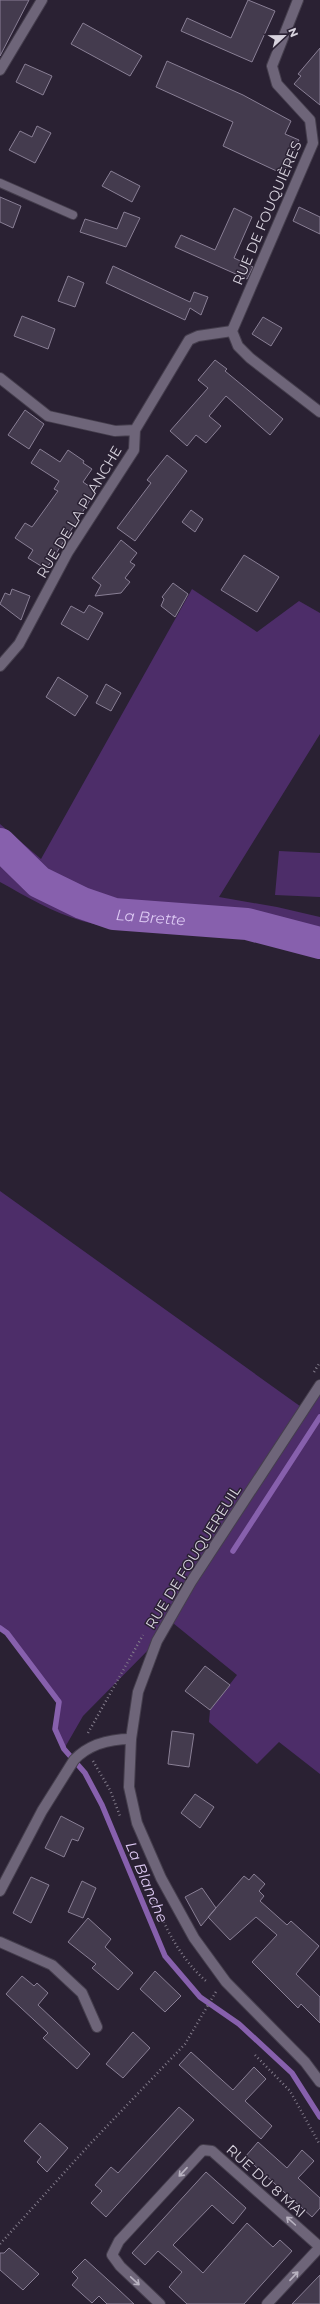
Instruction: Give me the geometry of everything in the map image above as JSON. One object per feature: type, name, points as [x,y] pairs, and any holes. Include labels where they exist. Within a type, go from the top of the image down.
[{"type":"street","points":[[0,70],[42,0]]},
{"type":"street","name":"RUE DE FOUQUIÈRES","points":[[232,331],[314,143],[310,120],[277,84],[272,66],[298,0]]},
{"type":"street","points":[[0,378],[48,416],[115,431],[135,430],[189,340],[198,336],[232,331],[238,346],[250,358],[320,412]]},
{"type":"street","name":"RUE DE LA PLANCHE","points":[[0,666],[19,644],[68,552],[134,450],[135,430]]},
{"type":"street","name":"RUE DE FOUQUEREUIL","points":[[320,1384],[191,1582],[156,1641],[138,1692],[131,1739],[130,1787],[138,1823],[161,1878],[194,1938],[226,1982],[305,2062],[320,2082]]},
{"type":"street","points":[[0,1891],[42,1811],[68,1768],[79,1755],[107,1740],[131,1739]]},
{"type":"street","points":[[0,1942],[52,1965],[82,1993],[97,2027]]},
{"type":"street","name":"RUE DU 8 MAI","points":[[160,2304],[120,2266],[112,2255],[119,2241],[203,2150],[212,2151],[320,2247]]},
{"type":"street","points":[[267,2304],[320,2247]]},
{"type":"lane","points":[[0,183],[73,215]]},
{"type":"path","points":[[0,2244],[90,2144],[185,2044],[214,1995]]},
{"type":"path","points":[[255,2055],[290,2091],[320,2145]]},
{"type":"shaded area","points":[[192,589],[257,632],[299,601],[320,613],[320,734],[219,897],[277,907],[320,917],[320,954],[280,944],[239,937],[212,934],[130,930],[98,925],[60,913],[0,882],[0,824],[41,859]]},
{"type":"shaded area","points":[[279,851],[320,853],[320,897],[275,895]]},
{"type":"shaded area","points":[[0,1191],[304,1409],[320,1385],[320,1774],[279,1742],[257,1764],[209,1722],[210,1710],[237,1675],[168,1619],[157,1641],[83,1716],[64,1749],[55,1729],[59,1702],[7,1633],[0,1628]]},
{"type":"building","points":[[0,0],[29,0],[0,56]]},
{"type":"building","points":[[248,0],[275,11],[252,62],[181,31],[187,18],[231,38]]},
{"type":"building","points":[[83,23],[142,56],[130,76],[71,44]]},
{"type":"building","points":[[320,48],[320,105],[294,84],[301,76],[298,74]]},
{"type":"building","points":[[167,61],[243,95],[291,121],[285,134],[299,140],[283,174],[223,146],[233,122],[156,87]]},
{"type":"building","points":[[25,64],[52,76],[43,95],[16,82]]},
{"type":"building","points":[[37,126],[51,133],[35,163],[9,150],[20,131],[32,137]]},
{"type":"building","points":[[111,171],[140,186],[132,202],[102,186]]},
{"type":"building","points":[[0,197],[21,206],[13,228],[0,222]]},
{"type":"building","points":[[299,207],[320,217],[320,234],[293,221]]},
{"type":"building","points":[[234,208],[252,217],[234,258],[253,267],[247,279],[175,247],[181,235],[215,250]]},
{"type":"building","points":[[124,212],[140,218],[126,247],[80,232],[85,219],[117,229]]},
{"type":"building","points":[[113,266],[190,302],[194,292],[208,297],[201,315],[190,308],[185,320],[106,283]]},
{"type":"building","points":[[68,276],[84,283],[75,307],[58,301]]},
{"type":"building","points":[[22,316],[55,329],[48,349],[14,336]]},
{"type":"building","points":[[263,317],[282,328],[271,346],[252,334]]},
{"type":"building","points":[[215,360],[227,369],[225,371],[283,419],[270,435],[226,396],[209,416],[221,426],[206,443],[196,435],[187,446],[170,431],[208,388],[198,380]]},
{"type":"building","points":[[25,410],[44,424],[29,449],[8,435]]},
{"type":"building","points":[[40,449],[60,462],[68,450],[84,461],[83,463],[92,469],[83,482],[96,491],[46,569],[28,558],[33,550],[15,538],[25,523],[32,527],[58,491],[54,489],[59,481],[31,463]]},
{"type":"building","points":[[167,455],[187,471],[135,541],[117,528],[151,483],[147,480]]},
{"type":"building","points":[[191,510],[203,519],[195,532],[182,522]]},
{"type":"building","points":[[121,540],[137,553],[130,562],[135,565],[125,578],[130,582],[121,593],[95,596],[101,585],[92,578]]},
{"type":"building","points":[[244,555],[279,577],[257,612],[221,590]]},
{"type":"building","points":[[173,583],[188,594],[175,617],[161,606],[164,599],[162,597]]},
{"type":"building","points":[[12,589],[30,596],[21,620],[0,604],[5,593],[10,595]]},
{"type":"building","points":[[89,605],[103,613],[88,640],[61,624],[71,606],[84,613]]},
{"type":"building","points":[[58,677],[88,696],[75,716],[46,697]]},
{"type":"building","points":[[106,684],[121,693],[111,711],[96,703]]},
{"type":"building","points":[[205,1666],[230,1685],[210,1710],[185,1691]]},
{"type":"building","points":[[172,1731],[194,1734],[189,1767],[168,1764]]},
{"type":"building","points":[[195,1794],[214,1807],[200,1828],[181,1813]]},
{"type":"building","points":[[61,1816],[84,1828],[78,1841],[72,1839],[64,1857],[45,1848]]},
{"type":"building","points":[[254,1874],[265,1884],[259,1891],[264,1896],[260,1901],[287,1925],[291,1921],[319,1946],[296,1974],[320,1997],[320,2023],[301,2004],[298,2008],[252,1962],[277,1935],[256,1917],[230,1940],[208,1917],[244,1876],[249,1880]]},
{"type":"building","points":[[31,1877],[49,1885],[31,1923],[13,1913]]},
{"type":"building","points":[[82,1881],[96,1888],[83,1918],[68,1912]]},
{"type":"building","points":[[202,1888],[216,1908],[201,1926],[185,1897]]},
{"type":"building","points":[[88,1918],[111,1939],[105,1947],[133,1973],[118,1990],[92,1968],[96,1964],[68,1942]]},
{"type":"building","points":[[155,1971],[181,1996],[165,2012],[140,1989]]},
{"type":"building","points":[[22,1976],[34,1986],[37,1983],[48,1993],[38,2005],[90,2054],[77,2069],[43,2038],[48,2033],[6,1994]]},
{"type":"building","points":[[133,2032],[150,2048],[123,2078],[106,2064]]},
{"type":"building","points":[[191,2052],[233,2090],[254,2067],[266,2079],[245,2101],[272,2126],[261,2139],[179,2065]]},
{"type":"building","points":[[179,2107],[194,2120],[106,2217],[91,2203],[102,2191],[95,2185],[111,2167],[118,2173]]},
{"type":"building","points":[[40,2123],[68,2148],[47,2172],[37,2162],[41,2157],[24,2141]]},
{"type":"building","points":[[258,2142],[287,2168],[302,2150],[314,2161],[298,2178],[320,2198],[320,2208],[312,2217],[245,2157]]},
{"type":"building","points":[[206,2172],[246,2208],[233,2224],[212,2205],[173,2245],[203,2273],[247,2223],[273,2247],[280,2240],[292,2251],[244,2304],[187,2304],[169,2287],[182,2272],[158,2251],[145,2265],[132,2253]]},
{"type":"building","points":[[9,2248],[39,2274],[23,2290],[0,2270],[0,2253],[4,2253]]},
{"type":"building","points":[[85,2259],[134,2304],[107,2304],[99,2296],[92,2303],[72,2285],[78,2278],[72,2272]]},
{"type":"building","points":[[320,2275],[320,2304],[292,2304]]},
{"type":"waterway","name":"La Brette","points":[[0,844],[39,882],[82,903],[114,914],[247,924],[320,943]]},
{"type":"waterway","points":[[233,1551],[320,1417]]},
{"type":"waterway","name":"La Blanche","points":[[0,1628],[7,1633],[59,1702],[55,1729],[64,1749],[85,1773],[102,1805],[165,1956],[200,1997],[239,2024],[292,2073],[320,2117]]}]
